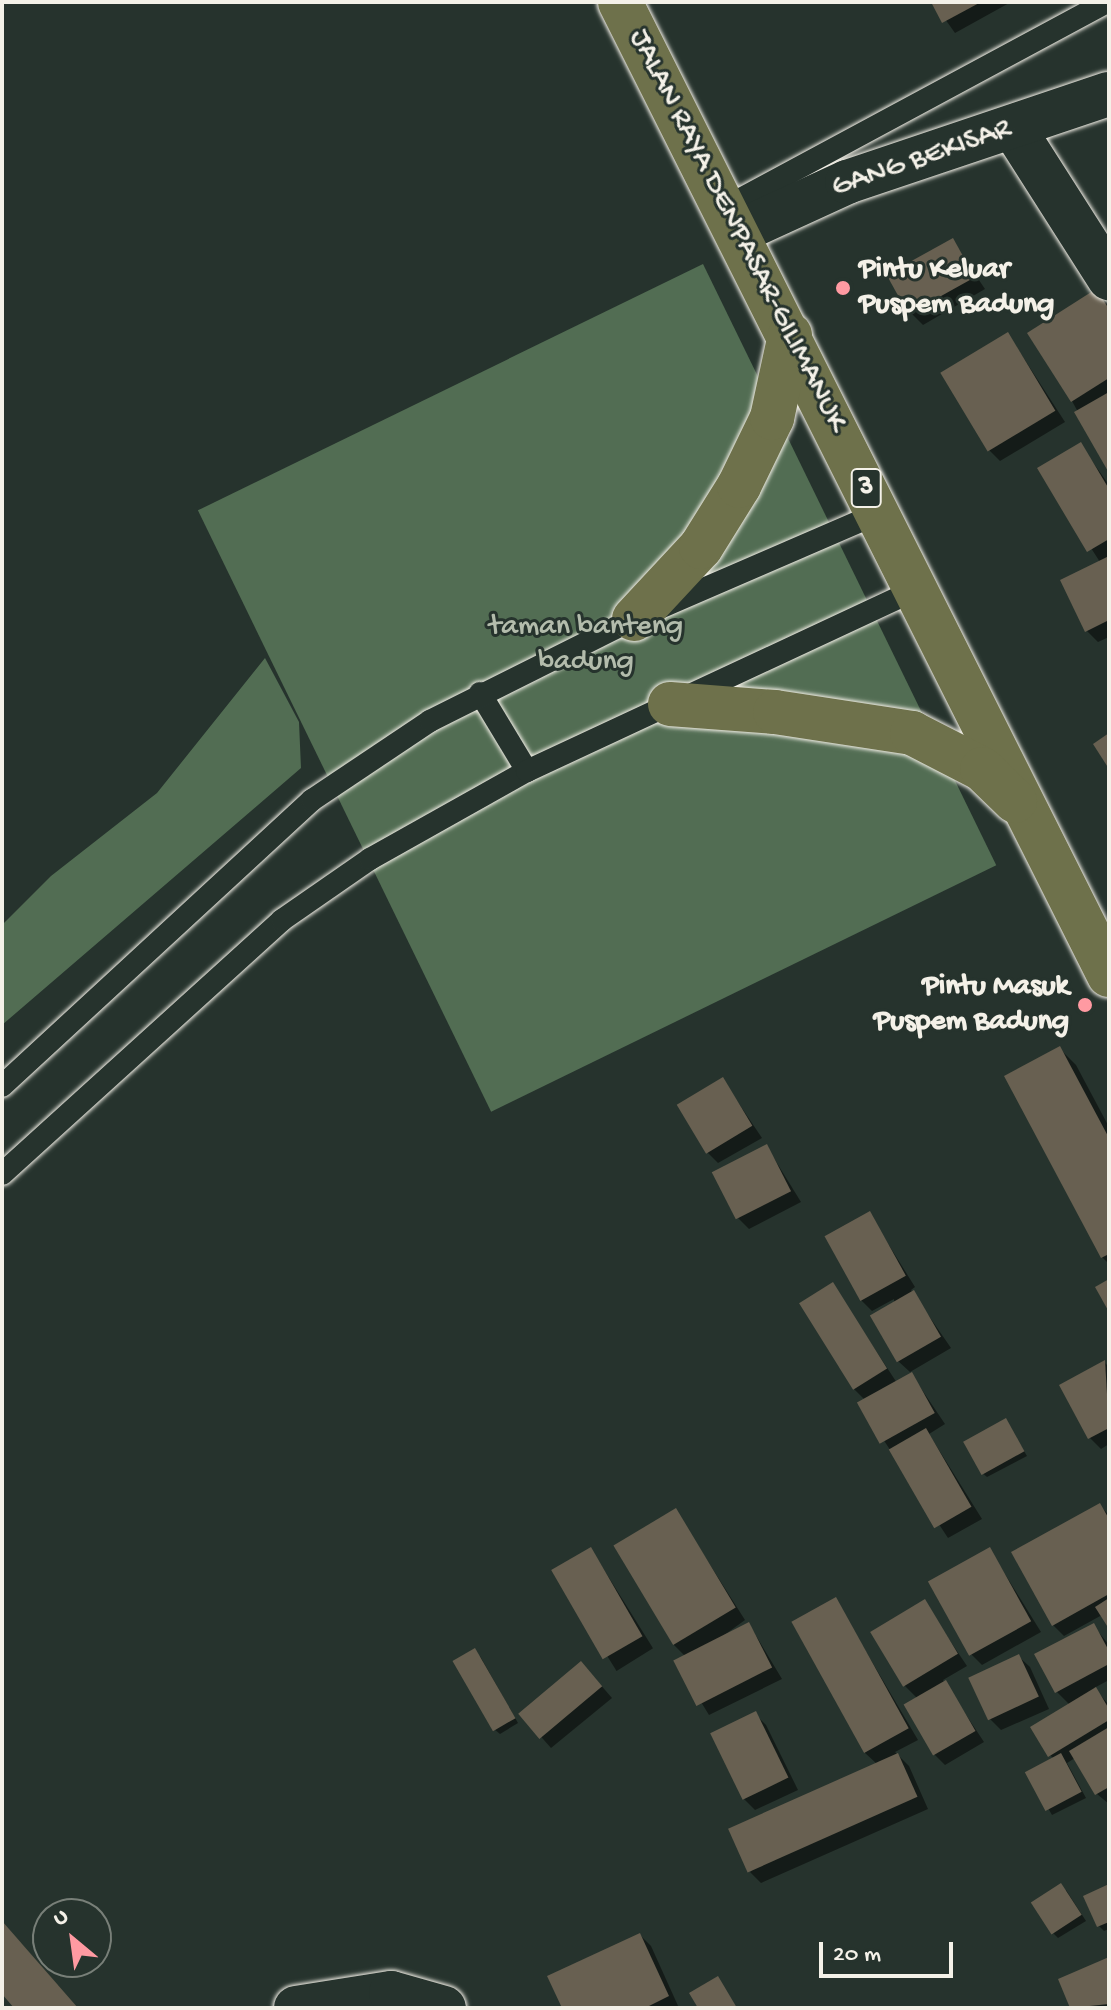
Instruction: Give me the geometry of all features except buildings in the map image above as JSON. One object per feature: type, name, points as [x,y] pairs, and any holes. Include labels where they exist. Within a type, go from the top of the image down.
[{"type":"highway","name":"JALAN RAYA DENPASAR-GILIMANUK","points":[[620,2],[1109,975]]},
{"type":"highway","points":[[634,619],[701,547],[739,486],[772,418],[790,335]]},
{"type":"highway","points":[[670,704],[775,712],[912,733],[982,769],[1031,816]]},
{"type":"street","name":"GANG BEKISAR","points":[[732,220],[1014,129],[1109,94]]},
{"type":"street","points":[[1014,129],[1109,278]]},
{"type":"street","points":[[296,2008],[391,1993],[444,2008]]},
{"type":"lane","points":[[732,220],[1081,8],[1107,2]]},
{"type":"lane","points":[[2,1086],[312,800],[480,693],[634,619],[879,513]]},
{"type":"lane","points":[[2,1174],[282,920],[370,859],[527,771],[917,589]]},
{"type":"lane","points":[[480,693],[527,771]]},
{"type":"green space","name":"taman banteng badung","points":[[703,264],[996,865],[491,1112],[198,510]]},
{"type":"green space","points":[[265,658],[299,722],[301,768],[2,1025],[2,925],[51,876],[157,793]]},
{"type":"place","name":"Pintu Keluar Puspem Badung","points":[[843,288]]},
{"type":"place","name":"Pintu Masuk Puspem Badung","points":[[1085,1005]]}]
